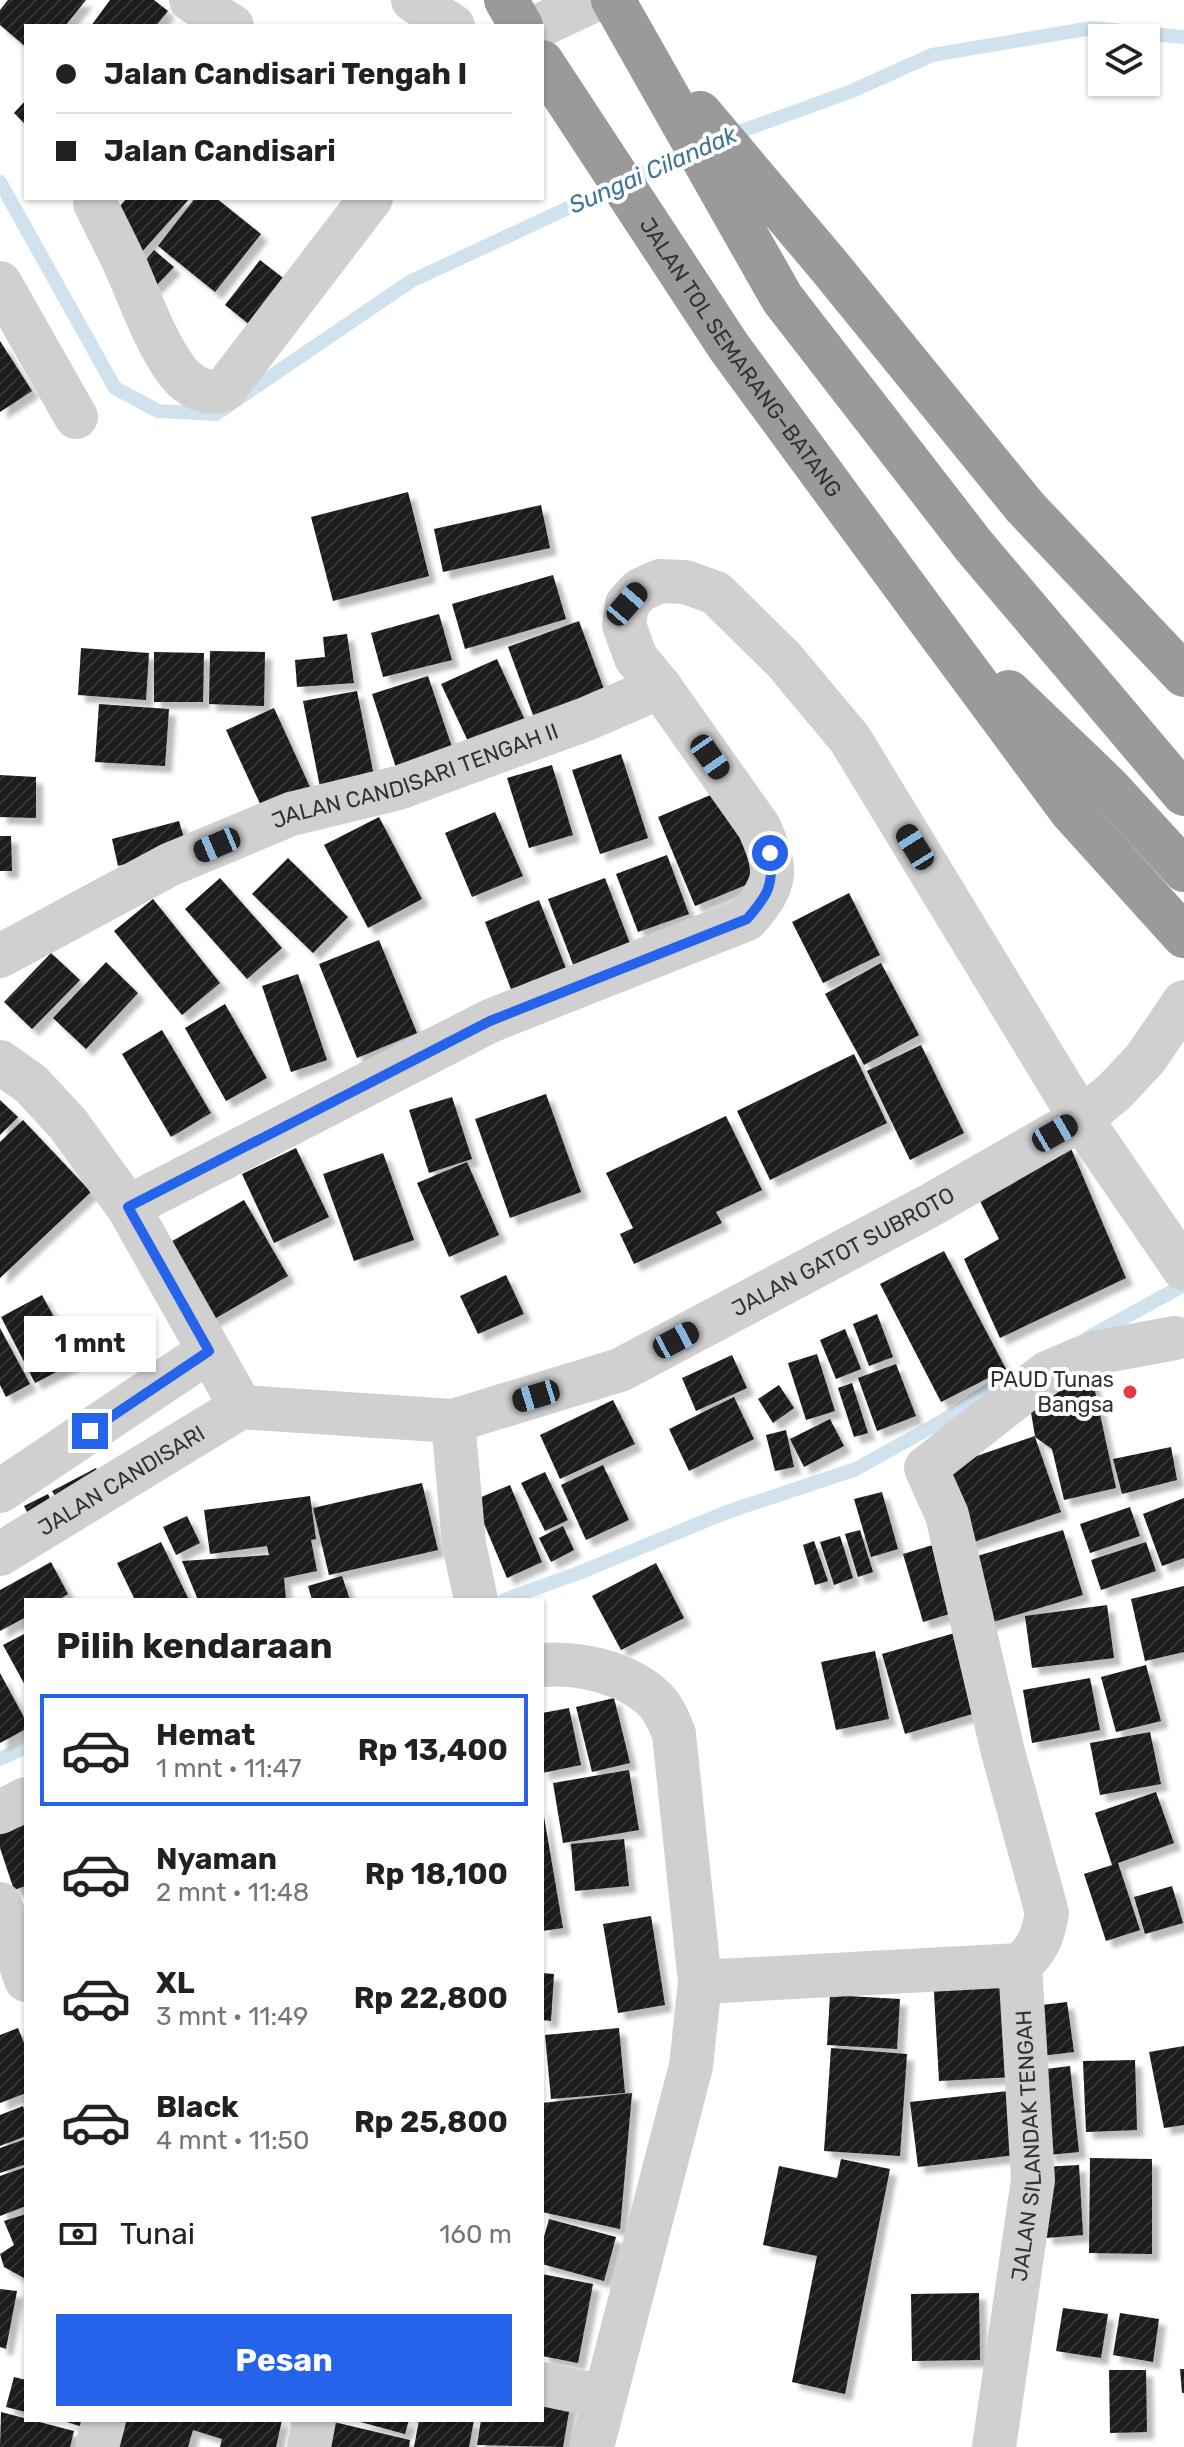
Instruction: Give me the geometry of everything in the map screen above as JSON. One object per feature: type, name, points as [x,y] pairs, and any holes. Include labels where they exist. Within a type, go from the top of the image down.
[{"type":"highway","points":[[506,0],[520,24]]},
{"type":"highway","points":[[620,14],[1025,507],[1184,675]]},
{"type":"highway","points":[[620,14],[782,298],[974,546],[1184,794]]},
{"type":"highway","name":"JALAN TOL SEMARANG–BATANG","points":[[544,65],[729,347],[920,607]]},
{"type":"highway","points":[[920,607],[1109,788],[1184,870]]},
{"type":"highway","points":[[920,607],[1071,811],[1184,936]]},
{"type":"street","points":[[191,0],[229,24]]},
{"type":"street","points":[[413,0],[450,24]]},
{"type":"street","points":[[543,24],[594,0]]},
{"type":"street","points":[[95,203],[144,309],[178,372],[203,392],[214,393],[225,389],[369,200]]},
{"type":"street","points":[[0,283],[76,417]]},
{"type":"street","points":[[128,1207],[490,1021],[747,919],[767,895],[773,872],[770,853],[759,827],[636,658],[624,625],[627,604],[640,590],[660,581],[685,582],[716,593],[784,660],[850,739],[1081,1119],[1180,1262]]},
{"type":"street","name":"JALAN CANDISARI TENGAH II","points":[[0,956],[169,865],[291,814],[398,788],[586,719],[660,687]]},
{"type":"street","name":"JALAN GATOT SUBROTO","points":[[453,1421],[620,1370],[929,1206],[1081,1119],[1114,1092],[1145,1059],[1184,1002]]},
{"type":"street","points":[[0,1062],[31,1084],[68,1124],[128,1207],[241,1407],[453,1421],[464,1544],[476,1598]]},
{"type":"street","points":[[700,1982],[1020,1965],[1033,1955],[1043,1935],[1047,1913],[1003,1752],[947,1515],[926,1468],[1047,1373],[1094,1353],[1181,1343]]},
{"type":"street","points":[[0,1491],[209,1351]]},
{"type":"street","name":"JALAN CANDISARI","points":[[0,1554],[241,1407]]},
{"type":"street","points":[[544,1665],[600,1670],[652,1697],[665,1714],[674,1734],[700,1982],[691,2066],[592,2447]]},
{"type":"street","points":[[0,1812],[24,1800]]},
{"type":"street","points":[[0,1904],[24,1974]]},
{"type":"street","name":"JALAN SILANDAK TENGAH","points":[[994,2447],[1033,2180],[1020,1965]]},
{"type":"street","points":[[544,2384],[605,2397]]},
{"type":"street","points":[[97,2447],[103,2422]]},
{"type":"street","points":[[309,2447],[314,2422]]},
{"type":"building","points":[[8,0],[86,0],[67,24],[24,24],[24,45],[0,25],[0,10]]},
{"type":"building","points":[[110,0],[154,0],[168,11],[158,24],[92,24]]},
{"type":"building","points":[[24,102],[24,123],[14,113]]},
{"type":"building","points":[[125,200],[188,200],[140,254],[105,223]]},
{"type":"building","points":[[193,200],[218,200],[261,234],[215,292],[158,246]]},
{"type":"building","points":[[154,250],[174,267],[154,288],[136,272]]},
{"type":"building","points":[[260,260],[296,288],[260,333],[225,305]]},
{"type":"building","points":[[0,341],[32,391],[0,412]]},
{"type":"building","points":[[408,492],[429,576],[333,601],[311,517]]},
{"type":"building","points":[[541,505],[550,548],[443,572],[434,529]]},
{"type":"building","points":[[553,575],[566,619],[465,649],[452,604]]},
{"type":"building","points":[[439,614],[452,660],[383,677],[371,633]]},
{"type":"building","points":[[579,621],[608,700],[537,726],[508,647]]},
{"type":"building","points":[[347,634],[354,683],[297,687],[295,660],[325,657],[323,637]]},
{"type":"building","points":[[81,648],[149,653],[146,700],[78,695]]},
{"type":"building","points":[[210,651],[265,652],[264,706],[209,704]]},
{"type":"building","points":[[154,652],[204,653],[203,702],[154,702]]},
{"type":"building","points":[[497,659],[529,729],[474,754],[441,684]]},
{"type":"building","points":[[428,676],[456,759],[399,777],[372,694]]},
{"type":"building","points":[[357,691],[374,776],[320,787],[303,701]]},
{"type":"building","points":[[99,704],[169,709],[165,766],[95,762]]},
{"type":"building","points":[[274,708],[310,787],[262,808],[226,730]]},
{"type":"building","points":[[621,754],[648,838],[600,854],[572,770]]},
{"type":"building","points":[[552,765],[573,835],[529,848],[507,778]]},
{"type":"building","points":[[0,775],[36,777],[36,818],[0,817]]},
{"type":"building","points":[[720,791],[758,880],[695,906],[658,817]]},
{"type":"building","points":[[495,812],[523,876],[472,897],[445,833]]},
{"type":"building","points":[[379,817],[422,899],[368,928],[324,845]]},
{"type":"building","points":[[179,821],[187,848],[118,866],[112,839]]},
{"type":"building","points":[[0,836],[11,836],[12,871],[0,871]]},
{"type":"building","points":[[667,855],[689,914],[638,932],[616,874]]},
{"type":"building","points":[[288,858],[348,917],[313,953],[252,894]]},
{"type":"building","points":[[220,878],[282,948],[247,979],[185,909]]},
{"type":"building","points":[[605,878],[634,954],[577,975],[548,899]]},
{"type":"building","points":[[849,893],[880,955],[823,983],[792,922]]},
{"type":"building","points":[[153,899],[220,983],[182,1015],[114,931]]},
{"type":"building","points":[[539,900],[571,981],[516,1002],[485,922]]},
{"type":"building","points":[[379,940],[417,1033],[357,1058],[319,964]]},
{"type":"building","points":[[51,953],[80,980],[32,1029],[4,1002]]},
{"type":"building","points":[[106,962],[138,993],[86,1049],[53,1018]]},
{"type":"building","points":[[881,963],[919,1035],[864,1065],[825,994]]},
{"type":"building","points":[[298,974],[327,1060],[291,1072],[262,986]]},
{"type":"building","points":[[225,1004],[267,1078],[226,1101],[185,1028]]},
{"type":"building","points":[[162,1030],[211,1113],[171,1137],[122,1054]]},
{"type":"building","points":[[921,1045],[964,1133],[910,1160],[867,1071]]},
{"type":"building","points":[[854,1054],[887,1123],[770,1180],[737,1111]]},
{"type":"building","points":[[546,1094],[581,1192],[510,1218],[475,1119]]},
{"type":"building","points":[[452,1097],[472,1159],[429,1173],[409,1110]]},
{"type":"building","points":[[0,1100],[18,1117],[0,1135]]},
{"type":"building","points":[[726,1116],[762,1190],[716,1212],[722,1223],[634,1264],[620,1234],[633,1228],[606,1173]]},
{"type":"building","points":[[23,1120],[91,1192],[0,1278],[0,1142]]},
{"type":"building","points":[[1070,1146],[1126,1278],[1000,1338],[964,1259],[999,1239],[975,1191]]},
{"type":"building","points":[[296,1148],[329,1217],[274,1243],[242,1174]]},
{"type":"building","points":[[383,1153],[414,1240],[354,1261],[323,1174]]},
{"type":"building","points":[[467,1162],[499,1235],[449,1257],[417,1183]]},
{"type":"building","points":[[244,1200],[288,1276],[211,1321],[167,1244]]},
{"type":"building","points":[[944,1251],[1006,1369],[941,1402],[880,1284]]},
{"type":"building","points":[[506,1275],[524,1314],[478,1334],[460,1296]]},
{"type":"building","points":[[42,1295],[78,1361],[35,1383],[1,1317]]},
{"type":"building","points":[[877,1314],[893,1357],[869,1366],[853,1324]]},
{"type":"building","points":[[0,1328],[30,1384],[6,1397],[0,1385]]},
{"type":"building","points":[[845,1329],[861,1369],[836,1379],[820,1340]]},
{"type":"building","points":[[817,1354],[835,1411],[806,1420],[788,1363]]},
{"type":"building","points":[[732,1355],[747,1388],[696,1411],[682,1378]]},
{"type":"building","points":[[896,1364],[916,1416],[877,1431],[858,1378]]},
{"type":"building","points":[[1089,1364],[1116,1488],[1064,1500],[1052,1449],[1035,1437],[1061,1512],[965,1545],[939,1469],[1035,1436],[1028,1395]]},
{"type":"building","points":[[852,1383],[868,1433],[854,1437],[838,1388]]},
{"type":"building","points":[[779,1385],[794,1408],[773,1423],[758,1399]]},
{"type":"building","points":[[734,1397],[754,1439],[689,1471],[669,1429]]},
{"type":"building","points":[[613,1400],[635,1444],[560,1479],[540,1435]]},
{"type":"building","points":[[830,1419],[844,1446],[804,1467],[790,1439]]},
{"type":"building","points":[[786,1430],[794,1467],[775,1471],[766,1435]]},
{"type":"building","points":[[1171,1447],[1177,1480],[1122,1494],[1113,1459]]},
{"type":"building","points":[[603,1465],[629,1520],[586,1540],[561,1485]]},
{"type":"building","points":[[96,1468],[103,1481],[60,1505],[52,1491]]},
{"type":"building","points":[[545,1472],[568,1520],[545,1531],[521,1483]]},
{"type":"building","points":[[422,1483],[438,1550],[329,1575],[313,1508]]},
{"type":"building","points":[[510,1485],[542,1562],[507,1578],[474,1500]]},
{"type":"building","points":[[882,1492],[898,1549],[871,1557],[854,1499]]},
{"type":"building","points":[[48,1494],[54,1507],[30,1518],[24,1506]]},
{"type":"building","points":[[310,1496],[316,1539],[311,1540],[317,1571],[284,1578],[286,1598],[197,1598],[182,1561],[269,1555],[267,1546],[210,1554],[204,1510]]},
{"type":"building","points":[[1184,1498],[1184,1558],[1162,1566],[1143,1514]]},
{"type":"building","points":[[1130,1507],[1140,1536],[1090,1553],[1080,1524]]},
{"type":"building","points":[[187,1516],[200,1543],[176,1555],[163,1527]]},
{"type":"building","points":[[563,1526],[574,1550],[551,1562],[539,1538]]},
{"type":"building","points":[[860,1530],[873,1572],[858,1577],[845,1534]]},
{"type":"building","points":[[1063,1530],[1083,1595],[983,1625],[964,1560]]},
{"type":"building","points":[[840,1536],[853,1578],[834,1585],[820,1542]]},
{"type":"building","points":[[814,1541],[828,1581],[815,1585],[803,1545]]},
{"type":"building","points":[[161,1542],[188,1598],[134,1598],[117,1563]]},
{"type":"building","points":[[1146,1542],[1156,1571],[1101,1590],[1091,1560]]},
{"type":"building","points":[[936,1544],[956,1612],[923,1622],[903,1554]]},
{"type":"building","points":[[51,1562],[68,1594],[61,1598],[24,1598],[24,1618],[0,1631],[0,1590]]},
{"type":"building","points":[[656,1563],[684,1618],[621,1650],[592,1596]]},
{"type":"building","points":[[342,1576],[349,1598],[311,1598],[308,1586]]},
{"type":"building","points":[[1184,1586],[1184,1652],[1145,1661],[1131,1599]]},
{"type":"building","points":[[1107,1605],[1114,1658],[1032,1668],[1025,1616]]},
{"type":"building","points":[[965,1630],[989,1709],[905,1734],[882,1654]]},
{"type":"building","points":[[24,1634],[24,1683],[3,1645]]},
{"type":"building","points":[[875,1651],[889,1719],[836,1730],[821,1662]]},
{"type":"building","points":[[1146,1665],[1161,1721],[1116,1732],[1101,1677]]},
{"type":"building","points":[[0,1673],[24,1717],[24,1730],[0,1743]]},
{"type":"building","points":[[1090,1678],[1100,1730],[1032,1743],[1023,1690]]},
{"type":"building","points":[[614,1698],[630,1763],[592,1772],[576,1707]]},
{"type":"building","points":[[569,1708],[581,1765],[544,1773],[544,1713]]},
{"type":"building","points":[[1150,1732],[1161,1784],[1100,1795],[1090,1743]]},
{"type":"building","points":[[629,1770],[639,1830],[563,1843],[553,1783]]},
{"type":"building","points":[[1156,1792],[1174,1843],[1118,1863],[1140,1930],[1106,1941],[1084,1874],[1112,1865],[1095,1813]]},
{"type":"building","points":[[544,1817],[563,1928],[544,1931]]},
{"type":"building","points":[[24,1825],[24,1887],[14,1890],[0,1848],[0,1834]]},
{"type":"building","points":[[624,1839],[629,1886],[575,1891],[571,1844]]},
{"type":"building","points":[[1172,1886],[1183,1923],[1145,1934],[1134,1897]]},
{"type":"building","points":[[651,1916],[665,2005],[618,2013],[603,1924]]},
{"type":"building","points":[[1007,1971],[1013,2077],[939,2081],[933,1975]]},
{"type":"building","points":[[544,1973],[554,1974],[551,2021],[544,2020]]},
{"type":"building","points":[[830,1995],[900,1999],[897,2049],[827,2045]]},
{"type":"building","points":[[1067,2002],[1074,2052],[1040,2056],[1033,2006]]},
{"type":"building","points":[[18,2028],[24,2043],[24,2094],[0,2103],[0,2035]]},
{"type":"building","points":[[619,2028],[625,2093],[551,2099],[545,2035]]},
{"type":"building","points":[[1184,2046],[1184,2125],[1164,2128],[1149,2052]]},
{"type":"building","points":[[831,2048],[907,2054],[900,2156],[824,2151]]},
{"type":"building","points":[[1135,2060],[1137,2130],[1086,2132],[1083,2061]]},
{"type":"building","points":[[1070,2066],[1079,2152],[1048,2155],[1038,2070]]},
{"type":"building","points":[[1008,2091],[1015,2155],[918,2167],[910,2102]]},
{"type":"building","points":[[632,2093],[620,2229],[544,2212],[544,2103]]},
{"type":"building","points":[[23,2106],[24,2137],[0,2146],[0,2115]]},
{"type":"building","points":[[24,2140],[24,2165],[0,2173],[0,2148]]},
{"type":"building","points":[[1090,2158],[1152,2159],[1152,2254],[1089,2253]]},
{"type":"building","points":[[841,2159],[890,2169],[845,2394],[792,2382],[817,2256],[763,2245],[779,2166],[837,2178]]},
{"type":"building","points":[[1079,2165],[1083,2235],[1046,2238],[1042,2167]]},
{"type":"building","points":[[24,2168],[24,2207],[0,2216],[0,2176]]},
{"type":"building","points":[[24,2215],[24,2278],[4,2267],[0,2254],[14,2245],[4,2221]]},
{"type":"building","points":[[549,2219],[616,2237],[604,2281],[544,2265],[544,2237]]},
{"type":"building","points":[[544,2274],[593,2284],[578,2363],[544,2356]]},
{"type":"building","points":[[0,2289],[17,2291],[6,2349],[0,2347]]},
{"type":"building","points":[[979,2293],[980,2360],[912,2361],[911,2294]]},
{"type":"building","points":[[1063,2308],[1108,2314],[1101,2358],[1056,2351]]},
{"type":"building","points":[[1120,2313],[1159,2319],[1153,2362],[1113,2355]]},
{"type":"building","points":[[1180,2369],[1184,2369],[1184,2393],[1182,2393]]},
{"type":"building","points":[[1109,2370],[1146,2370],[1147,2432],[1110,2433]]},
{"type":"building","points":[[14,2377],[24,2380],[24,2412],[6,2407]]},
{"type":"building","points":[[544,2395],[571,2400],[563,2447],[477,2445],[481,2422],[544,2422]]},
{"type":"building","points":[[1,2412],[24,2418],[24,2422],[39,2422],[74,2431],[70,2447],[0,2447]]},
{"type":"building","points":[[66,2422],[88,2422],[86,2428]]},
{"type":"building","points":[[116,2422],[282,2422],[276,2447],[220,2447],[222,2439],[193,2430],[188,2447],[109,2447]]},
{"type":"building","points":[[334,2422],[410,2440],[409,2447],[328,2447]]},
{"type":"building","points":[[360,2422],[408,2422],[405,2434]]},
{"type":"building","points":[[419,2422],[474,2422],[469,2447],[414,2447]]},
{"type":"waterway","name":"Sungai Cilandak","points":[[725,137],[852,91],[932,55],[1092,28],[1184,37]]},
{"type":"waterway","name":"Sungai Cilandak","points":[[0,182],[115,388],[158,411],[216,414],[411,281],[691,151]]},
{"type":"waterway","points":[[1089,1337],[1184,1285]]},
{"type":"waterway","points":[[510,1598],[727,1512],[856,1469],[944,1420],[1003,1381]]},
{"type":"waterway","points":[[0,1759],[24,1748]]},
{"type":"place","name":"PAUD Tunas Bangsa","points":[[1130,1392]]},
{"type":"route","points":[[90,1431],[209,1351],[128,1207],[490,1021],[747,919],[767,895],[773,872],[770,853]]}]
